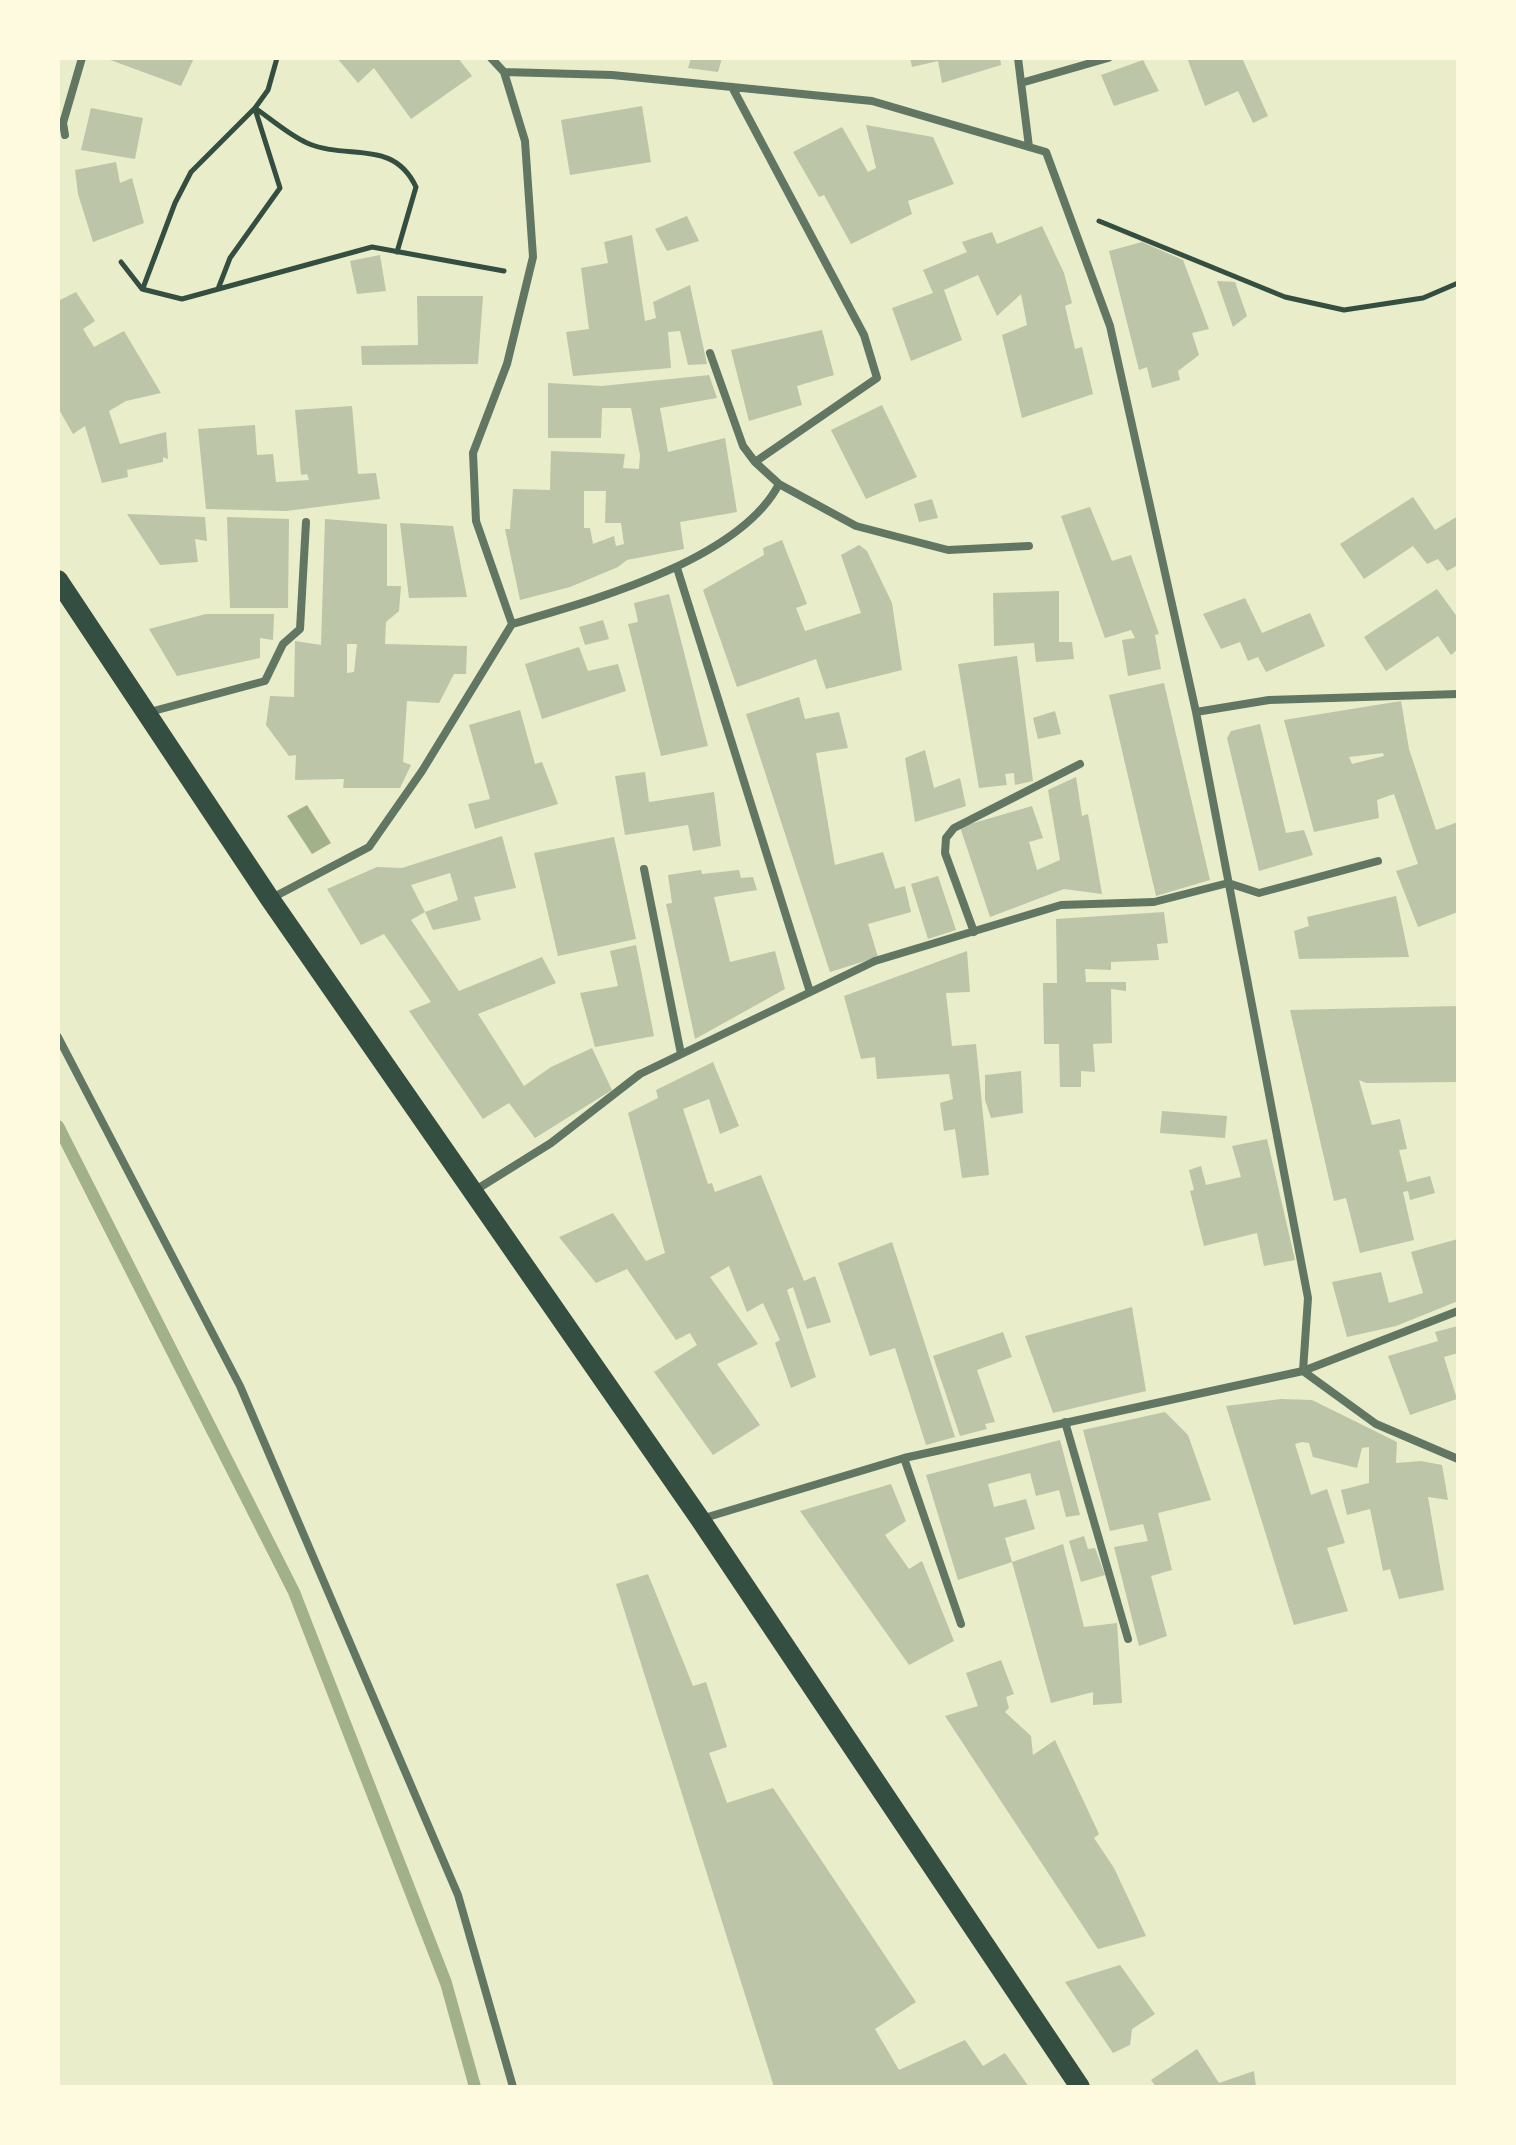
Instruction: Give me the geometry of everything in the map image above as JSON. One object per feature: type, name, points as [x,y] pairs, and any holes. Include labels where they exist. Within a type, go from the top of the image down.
[{"type":"main road","points":[[58,580],[270,899],[700,1519],[1080,2087]]},
{"type":"street","points":[[65,135],[63,123],[82,58]]},
{"type":"street","points":[[491,58],[504,72],[525,141],[533,257],[507,364],[473,453],[476,521],[512,624]]},
{"type":"street","points":[[1018,58],[1029,147]]},
{"type":"street","points":[[1021,83],[1108,58]]},
{"type":"street","points":[[504,72],[612,75],[872,101],[1046,152],[1110,326],[1196,712],[1284,1158],[1308,1298],[1303,1371]]},
{"type":"street","points":[[732,87],[864,335],[877,378],[755,462]]},
{"type":"street","points":[[710,353],[743,446],[779,484],[856,526],[948,550],[1029,546]]},
{"type":"street","points":[[270,899],[369,847],[422,771],[512,624],[593,600],[677,568],[768,506],[779,484]]},
{"type":"street","points":[[146,713],[265,681],[283,644],[300,629],[306,522]]},
{"type":"street","points":[[677,568],[810,992]]},
{"type":"street","points":[[1196,712],[1269,700],[1458,694]]},
{"type":"street","points":[[974,932],[945,853],[946,838],[954,828],[1080,764]]},
{"type":"street","points":[[473,1192],[551,1143],[640,1074],[875,961],[1061,905],[1154,902],[1228,883],[1259,893],[1378,861]]},
{"type":"street","points":[[644,869],[681,1054]]},
{"type":"street","points":[[58,1037],[240,1386],[458,1895],[513,2087]]},
{"type":"street","points":[[700,1519],[904,1458],[1303,1371],[1458,1311]]},
{"type":"street","points":[[1303,1371],[1376,1424],[1458,1459]]},
{"type":"street","points":[[1065,1422],[1128,1639]]},
{"type":"street","points":[[904,1458],[961,1624]]},
{"type":"path","points":[[142,289],[175,203],[191,172],[255,108],[268,90],[277,58]]},
{"type":"path","points":[[255,108],[308,144],[394,159],[408,169],[416,187],[397,252]]},
{"type":"path","points":[[218,289],[230,258],[280,188],[255,108]]},
{"type":"path","points":[[1068,212],[1135,233],[1285,297],[1344,310],[1423,298],[1458,283]]},
{"type":"path","points":[[121,262],[142,289],[182,299],[372,247],[529,276]]},
{"type":"shaded area","points":[[307,805],[331,843],[312,854],[287,816]]},
{"type":"building","points":[[105,58],[194,58],[181,86]]},
{"type":"building","points":[[337,58],[458,58],[472,76],[411,119],[374,68],[358,83]]},
{"type":"building","points":[[691,58],[722,58],[718,72],[688,68]]},
{"type":"building","points":[[910,58],[1000,58],[1001,65],[942,83],[938,61],[912,67]]},
{"type":"building","points":[[1187,58],[1242,58],[1268,116],[1253,123],[1238,91],[1205,106]]},
{"type":"building","points":[[1143,60],[1159,91],[1114,106],[1101,75]]},
{"type":"building","points":[[642,106],[651,162],[570,175],[561,120]]},
{"type":"building","points":[[91,108],[143,118],[135,159],[81,150]]},
{"type":"building","points":[[866,125],[933,137],[954,184],[908,201],[912,214],[851,244],[824,195],[819,197],[793,152],[842,127],[868,172],[876,168]]},
{"type":"building","points":[[116,162],[120,183],[132,178],[144,223],[93,242],[78,194],[75,170]]},
{"type":"building","points":[[687,216],[699,241],[667,251],[655,229]]},
{"type":"building","points":[[1042,226],[1064,273],[1072,303],[1065,306],[1075,349],[1082,347],[1093,394],[1022,418],[1002,335],[1027,325],[1021,294],[997,316],[978,275],[944,290],[962,340],[911,361],[892,308],[933,293],[923,270],[967,252],[962,242],[992,232],[997,244]]},
{"type":"building","points":[[632,235],[645,321],[656,318],[653,302],[690,285],[707,364],[688,365],[680,331],[668,332],[671,368],[573,376],[566,332],[589,329],[581,268],[608,263],[604,242]]},
{"type":"building","points":[[1142,242],[1183,260],[1209,329],[1192,333],[1199,355],[1178,371],[1180,380],[1152,388],[1147,367],[1139,370],[1109,251]]},
{"type":"building","points":[[380,255],[386,291],[357,294],[350,261]]},
{"type":"building","points":[[1217,281],[1235,282],[1247,316],[1233,327]]},
{"type":"building","points":[[76,292],[95,321],[83,329],[94,347],[124,331],[161,393],[126,401],[109,411],[120,444],[166,432],[168,459],[163,457],[163,462],[127,470],[128,477],[102,483],[85,426],[73,434],[58,408],[58,301]]},
{"type":"building","points":[[417,296],[483,296],[478,364],[362,365],[361,346],[418,345]]},
{"type":"building","points":[[822,330],[834,375],[797,386],[802,405],[749,421],[731,350]]},
{"type":"building","points":[[709,375],[717,398],[660,408],[668,452],[725,438],[737,512],[680,522],[684,549],[627,560],[618,567],[570,587],[520,600],[505,529],[510,529],[513,489],[550,490],[551,451],[625,454],[623,468],[639,469],[640,455],[631,408],[602,408],[601,438],[548,438],[548,383],[602,386]],"holes":[[[584,491],[606,491],[605,523],[621,523],[624,544],[616,546],[614,536],[593,544],[590,528],[584,528]]]},
{"type":"building","points":[[882,405],[917,477],[866,499],[831,430]]},
{"type":"building","points":[[352,406],[358,474],[376,473],[380,499],[286,511],[206,509],[198,429],[255,425],[257,455],[273,454],[276,482],[309,480],[307,474],[301,475],[295,410]]},
{"type":"building","points":[[1413,497],[1435,530],[1458,516],[1458,565],[1447,571],[1438,559],[1427,564],[1413,546],[1364,579],[1340,544]]},
{"type":"building","points":[[932,499],[938,518],[919,522],[914,504]]},
{"type":"building","points":[[1090,507],[1112,561],[1131,555],[1159,634],[1155,635],[1161,669],[1128,676],[1122,640],[1135,638],[1131,630],[1105,638],[1061,516]]},
{"type":"building","points":[[127,514],[205,517],[207,541],[195,539],[198,562],[160,565]]},
{"type":"building","points":[[227,517],[289,519],[288,608],[230,608]]},
{"type":"building","points":[[325,519],[387,524],[387,586],[401,586],[399,611],[386,622],[385,644],[467,646],[466,674],[454,674],[439,703],[407,701],[403,762],[411,765],[400,788],[343,788],[344,779],[295,780],[296,755],[289,756],[266,725],[270,696],[294,697],[295,641],[321,645]],"holes":[[[347,644],[357,644],[354,672],[347,673]]]},
{"type":"building","points":[[400,523],[453,526],[467,597],[409,598]]},
{"type":"building","points":[[782,540],[807,604],[796,608],[805,631],[861,613],[841,555],[859,545],[867,551],[892,603],[902,670],[826,689],[816,659],[737,687],[703,590],[764,555],[763,548]]},
{"type":"building","points":[[1437,589],[1458,618],[1458,649],[1451,655],[1438,636],[1386,671],[1364,637]]},
{"type":"building","points":[[1059,591],[1059,642],[1072,642],[1074,659],[1036,662],[1034,643],[994,646],[993,593]]},
{"type":"building","points":[[669,594],[708,746],[661,756],[628,624],[638,622],[634,603]]},
{"type":"building","points":[[1245,598],[1262,633],[1310,613],[1325,646],[1266,672],[1258,657],[1248,661],[1240,642],[1221,649],[1203,614]]},
{"type":"building","points":[[206,614],[274,614],[273,640],[260,638],[260,658],[177,676],[149,629]]},
{"type":"building","points":[[603,620],[609,639],[585,645],[579,627]]},
{"type":"building","points":[[579,647],[588,671],[618,664],[626,691],[542,719],[525,664]]},
{"type":"building","points":[[1017,656],[1033,781],[1015,785],[1014,773],[1005,774],[1007,785],[979,788],[958,664]]},
{"type":"building","points":[[1164,683],[1210,880],[1156,896],[1109,695]]},
{"type":"building","points":[[799,697],[805,719],[839,712],[848,748],[816,753],[835,865],[883,852],[895,889],[905,886],[911,912],[868,924],[878,957],[830,972],[746,714]]},
{"type":"building","points":[[1401,701],[1409,749],[1436,830],[1458,822],[1458,912],[1418,927],[1396,871],[1418,864],[1394,794],[1377,800],[1379,818],[1314,832],[1284,720]],"holes":[[[1383,753],[1384,756],[1352,764],[1349,757]]]},
{"type":"building","points":[[520,710],[535,764],[542,762],[558,804],[475,829],[468,804],[490,799],[469,725]]},
{"type":"building","points":[[1055,711],[1061,734],[1038,739],[1033,718]]},
{"type":"building","points":[[1260,724],[1286,833],[1304,830],[1313,855],[1259,871],[1227,738],[1231,731]]},
{"type":"building","points":[[925,750],[934,788],[960,778],[966,806],[915,822],[905,758]]},
{"type":"building","points":[[645,772],[649,802],[714,792],[721,846],[693,851],[688,825],[625,835],[615,776]]},
{"type":"building","points":[[1076,777],[1082,816],[1088,814],[1102,894],[1064,889],[990,917],[960,827],[1032,806],[1043,838],[1029,842],[1037,870],[1060,860],[1048,790]]},
{"type":"building","points":[[502,836],[516,888],[474,897],[481,920],[433,930],[425,912],[411,920],[459,991],[542,957],[556,983],[478,1014],[524,1086],[551,1067],[592,1048],[612,1090],[535,1138],[509,1103],[483,1119],[409,1011],[431,1002],[384,934],[361,945],[327,889],[377,867],[402,868]],"holes":[[[450,873],[458,900],[425,912],[411,885]]]},
{"type":"building","points":[[614,837],[636,939],[558,956],[534,853]]},
{"type":"building","points":[[701,870],[702,874],[739,870],[741,878],[753,877],[757,890],[714,897],[730,962],[775,951],[785,989],[695,1039],[666,904],[672,903],[668,875]]},
{"type":"building","points":[[938,876],[956,930],[928,939],[911,884]]},
{"type":"building","points":[[1396,896],[1409,957],[1299,959],[1294,931],[1309,926],[1307,917]]},
{"type":"building","points":[[1164,912],[1168,943],[1157,944],[1159,960],[1111,962],[1111,970],[1085,969],[1086,982],[1126,982],[1126,991],[1111,989],[1112,1043],[1093,1044],[1095,1072],[1081,1071],[1081,1087],[1060,1087],[1059,1044],[1044,1044],[1043,983],[1057,983],[1056,919]]},
{"type":"building","points":[[636,945],[654,1036],[595,1047],[580,993],[618,986],[610,951]]},
{"type":"building","points":[[967,951],[970,992],[946,993],[952,1046],[976,1044],[989,1175],[962,1178],[955,1129],[944,1131],[940,1103],[953,1099],[949,1074],[877,1079],[875,1057],[861,1059],[844,996]]},
{"type":"building","points":[[1458,1006],[1458,1082],[1366,1083],[1359,1080],[1372,1125],[1400,1119],[1407,1149],[1399,1150],[1407,1182],[1430,1176],[1435,1193],[1410,1200],[1408,1191],[1403,1192],[1414,1240],[1360,1253],[1346,1198],[1334,1201],[1290,1010]]},
{"type":"building","points":[[713,1062],[739,1126],[720,1134],[709,1099],[683,1109],[708,1184],[712,1183],[715,1192],[761,1175],[804,1281],[815,1276],[831,1322],[807,1329],[793,1287],[787,1290],[816,1377],[791,1388],[775,1343],[780,1340],[763,1303],[747,1312],[729,1266],[710,1277],[758,1344],[717,1364],[760,1425],[713,1455],[654,1372],[697,1345],[690,1333],[676,1340],[627,1269],[596,1283],[559,1237],[613,1213],[646,1261],[665,1253],[628,1113],[658,1098],[656,1090]]},
{"type":"building","points":[[1021,1071],[1023,1113],[991,1118],[985,1100],[985,1075]]},
{"type":"building","points":[[1162,1111],[1227,1116],[1225,1138],[1160,1133]]},
{"type":"building","points":[[1267,1139],[1295,1260],[1264,1266],[1257,1233],[1204,1246],[1190,1191],[1194,1190],[1189,1170],[1201,1166],[1206,1185],[1241,1177],[1232,1146]]},
{"type":"building","points":[[1458,1239],[1458,1301],[1396,1326],[1347,1337],[1332,1282],[1381,1272],[1389,1303],[1423,1293],[1411,1252]]},
{"type":"building","points":[[892,1242],[955,1437],[926,1445],[895,1348],[870,1356],[838,1263]]},
{"type":"building","points":[[1132,1307],[1146,1391],[1053,1413],[1025,1336]]},
{"type":"building","points":[[1458,1326],[1458,1353],[1444,1357],[1457,1399],[1410,1415],[1388,1356],[1438,1341],[1435,1332]]},
{"type":"building","points":[[1003,1332],[1012,1357],[977,1370],[995,1422],[985,1424],[987,1429],[960,1436],[933,1356]]},
{"type":"building","points":[[1281,1399],[1312,1400],[1397,1442],[1396,1463],[1421,1461],[1442,1465],[1448,1500],[1428,1497],[1444,1590],[1399,1599],[1390,1569],[1383,1571],[1370,1509],[1347,1515],[1341,1490],[1369,1483],[1369,1447],[1362,1448],[1357,1468],[1313,1457],[1309,1443],[1302,1442],[1295,1444],[1311,1495],[1327,1489],[1345,1543],[1327,1548],[1348,1611],[1294,1625],[1226,1406]]},
{"type":"building","points":[[1165,1412],[1188,1435],[1211,1500],[1158,1513],[1172,1570],[1151,1576],[1167,1636],[1139,1646],[1114,1547],[1148,1541],[1143,1524],[1110,1531],[1083,1430]]},
{"type":"building","points":[[1060,1440],[1080,1515],[1066,1517],[1059,1490],[1036,1496],[1030,1473],[988,1484],[994,1507],[1026,1499],[1035,1529],[1005,1538],[1012,1562],[958,1580],[926,1475]]},
{"type":"building","points":[[891,1484],[906,1521],[885,1535],[909,1569],[922,1561],[954,1641],[909,1665],[800,1511]]},
{"type":"building","points":[[1084,1536],[1088,1549],[1095,1548],[1105,1575],[1081,1582],[1069,1541]]},
{"type":"building","points":[[1063,1544],[1084,1627],[1117,1623],[1122,1703],[1093,1705],[1093,1692],[1051,1703],[1012,1562]]},
{"type":"building","points":[[648,1574],[693,1686],[706,1682],[727,1747],[709,1753],[727,1803],[773,1788],[916,2002],[875,2029],[899,2070],[965,2040],[983,2066],[1005,2053],[1029,2087],[774,2087],[616,1584]]},
{"type":"building","points":[[1001,1660],[1014,1694],[1006,1697],[1009,1708],[1005,1712],[1031,1736],[1033,1755],[1055,1740],[1099,1834],[1094,1838],[1114,1868],[1146,1936],[1098,1949],[945,1716],[978,1706],[966,1673]]},
{"type":"building","points":[[1120,1965],[1155,2014],[1132,2029],[1130,2045],[1113,2053],[1065,1982]]},
{"type":"building","points":[[1197,2049],[1219,2083],[1254,2071],[1256,2087],[1156,2087],[1151,2080]]},
{"type":"waterway","points":[[58,1126],[294,1592],[446,1983],[475,2087]]}]
